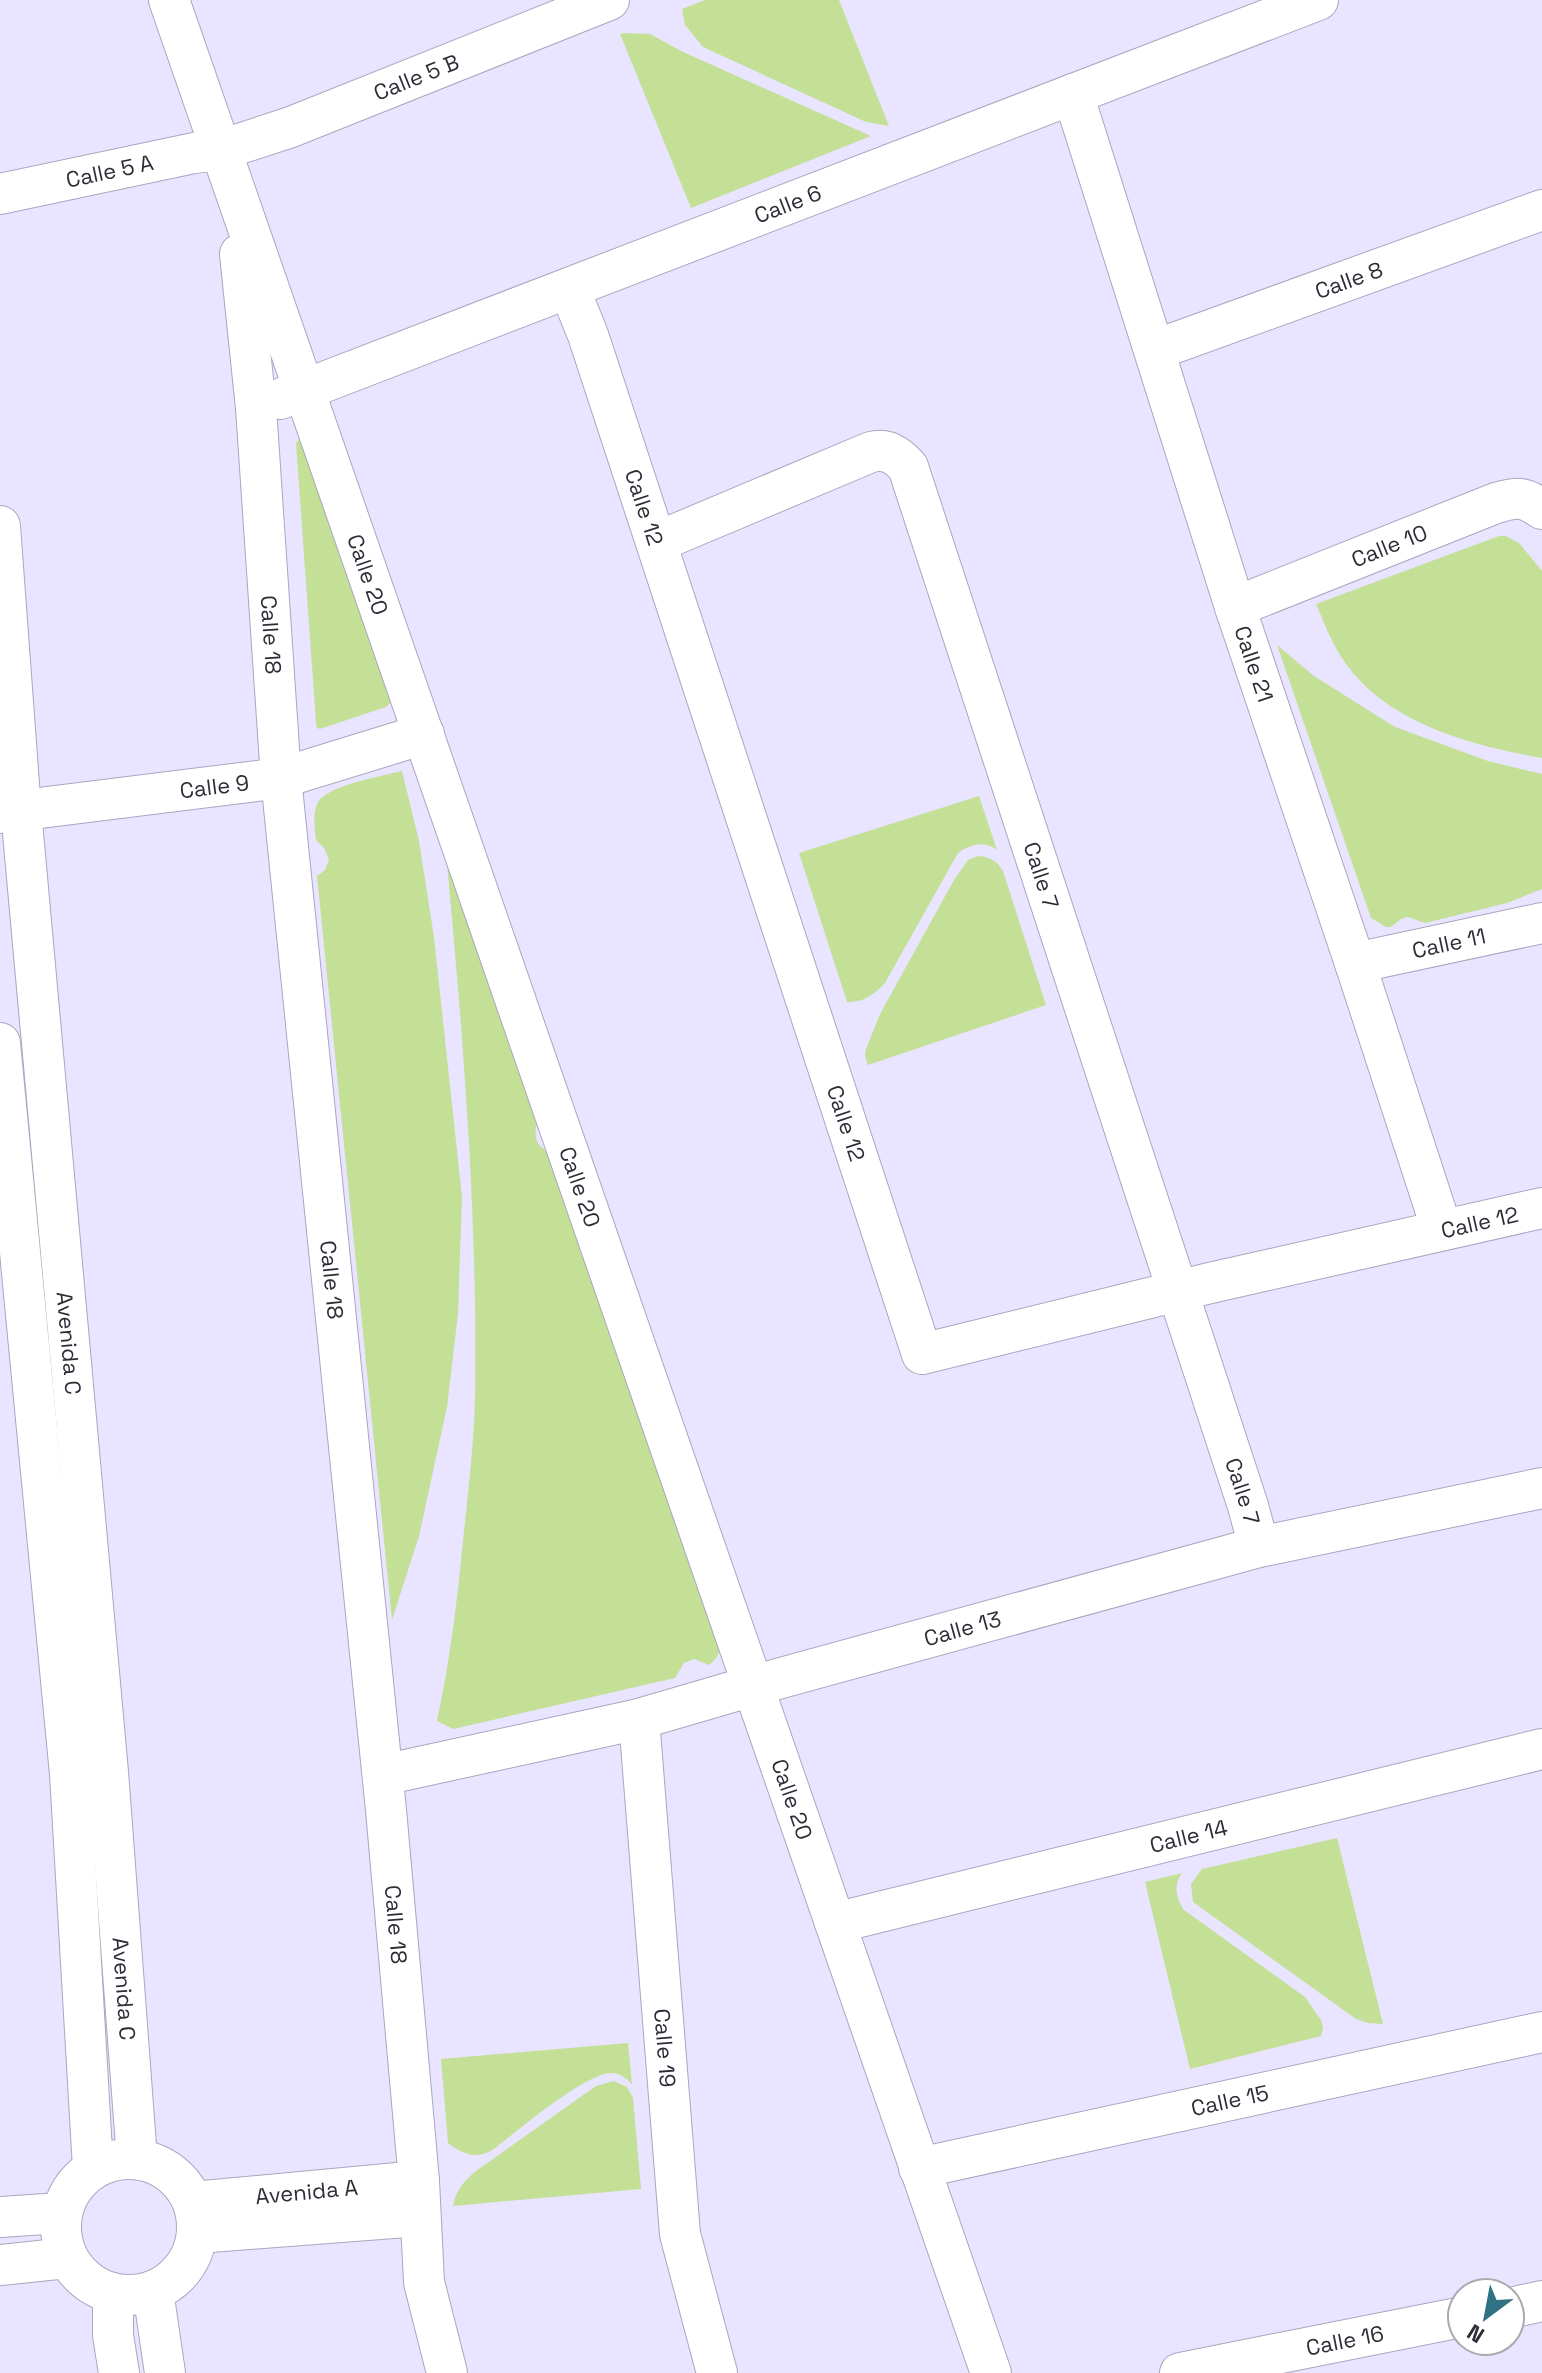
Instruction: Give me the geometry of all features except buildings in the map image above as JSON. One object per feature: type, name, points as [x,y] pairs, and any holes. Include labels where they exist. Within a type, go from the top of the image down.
[{"type":"street","name":"Calle 20","points":[[169,0],[991,2373]]},
{"type":"street","name":"Calle 5 B","points":[[227,166],[291,127],[609,0]]},
{"type":"street","name":"Calle 6","points":[[256,408],[1073,94],[1272,8],[1318,0]]},
{"type":"street","name":"Calle 21","points":[[1073,94],[1235,607],[1442,1230]]},
{"type":"street","name":"Calle 5 A","points":[[0,194],[194,153],[227,166]]},
{"type":"street","name":"Calle 18","points":[[227,166],[256,408],[281,778],[383,1775],[424,2282],[447,2373]]},
{"type":"street","name":"Calle 8","points":[[1155,350],[1542,210]]},
{"type":"street","name":"Calle 12","points":[[569,288],[588,335],[657,542],[922,1354],[1177,1291],[1542,1208]]},
{"type":"street","name":"Calle 7","points":[[657,542],[871,452],[889,452],[908,467],[1259,1547]]},
{"type":"street","name":"Calle 10","points":[[1235,607],[1496,503],[1526,498],[1542,509]]},
{"type":"street","name":"Avenida C","points":[[0,526],[10,812],[49,1113],[108,1772],[137,2159]]},
{"type":"street","name":"Calle 9","points":[[10,812],[281,778],[424,734]]},
{"type":"street","name":"Calle 11","points":[[1355,963],[1542,923]]},
{"type":"street","name":"Avenida C","points":[[0,1043],[4,1118],[71,1781],[93,2168]]},
{"type":"street","points":[[4,1118],[49,1113]]},
{"type":"street","name":"Calle 13","points":[[383,1775],[639,1719],[1259,1547],[1542,1490]]},
{"type":"street","name":"Calle 19","points":[[639,1719],[680,2234],[717,2373]]},
{"type":"street","name":"Calle 14","points":[[835,1923],[1542,1749]]},
{"type":"street","name":"Calle 15","points":[[919,2168],[1542,2032]]},
{"type":"street","points":[[137,2159],[171,2173],[184,2186],[195,2218],[193,2251],[184,2268],[170,2282],[153,2291],[133,2295],[113,2293],[95,2286],[79,2274],[67,2258],[62,2244],[61,2213],[67,2196],[93,2168],[114,2160],[137,2159]]},
{"type":"street","name":"Avenida A","points":[[195,2218],[419,2199]]},
{"type":"street","points":[[0,2217],[61,2213]]},
{"type":"street","points":[[0,2265],[67,2258]]},
{"type":"street","points":[[153,2291],[165,2373]]},
{"type":"street","points":[[113,2293],[113,2335],[119,2373]]},
{"type":"street","name":"Calle 16","points":[[1180,2373],[1446,2320]]},
{"type":"green space","points":[[705,0],[839,0],[889,126],[866,122],[703,47],[685,25],[682,9]]},
{"type":"green space","points":[[620,34],[650,34],[683,52],[871,136],[691,208]]},
{"type":"green space","points":[[300,438],[391,698],[386,707],[320,729],[316,722],[296,443]]},
{"type":"green space","points":[[1499,536],[1519,543],[1542,571],[1542,758],[1461,739],[1409,717],[1385,702],[1364,685],[1346,664],[1316,604]]},
{"type":"green space","points":[[1277,645],[1314,676],[1395,727],[1488,761],[1542,774],[1542,889],[1507,903],[1425,923],[1408,917],[1386,927],[1371,918]]},
{"type":"green space","points":[[402,771],[419,841],[434,937],[462,1197],[458,1314],[447,1407],[419,1536],[392,1620],[317,876],[325,870],[329,859],[316,840],[314,821],[318,802],[324,796],[357,782]]},
{"type":"green space","points":[[979,796],[997,850],[978,844],[958,853],[885,983],[868,997],[847,1002],[799,853]]},
{"type":"green space","points":[[443,821],[539,1116],[536,1140],[554,1155],[719,1651],[709,1665],[694,1659],[684,1663],[675,1678],[453,1729],[437,1721],[453,1631],[470,1468],[475,1396],[475,1324],[467,1108]]},
{"type":"green space","points":[[978,856],[993,860],[1003,871],[1046,1005],[868,1065],[866,1049],[880,1014],[954,880],[968,860]]},
{"type":"green space","points":[[1337,1838],[1383,2024],[1356,2019],[1193,1902],[1191,1884],[1202,1869]]},
{"type":"green space","points":[[1182,1873],[1177,1882],[1177,1892],[1184,1910],[1305,1997],[1321,2020],[1321,2036],[1190,2069],[1145,1882]]},
{"type":"green space","points":[[628,2043],[632,2085],[617,2074],[599,2076],[568,2093],[491,2151],[480,2155],[458,2150],[448,2143],[441,2059]]},
{"type":"green space","points":[[614,2081],[627,2087],[633,2098],[641,2189],[453,2206],[461,2186],[476,2171],[596,2086]]}]
